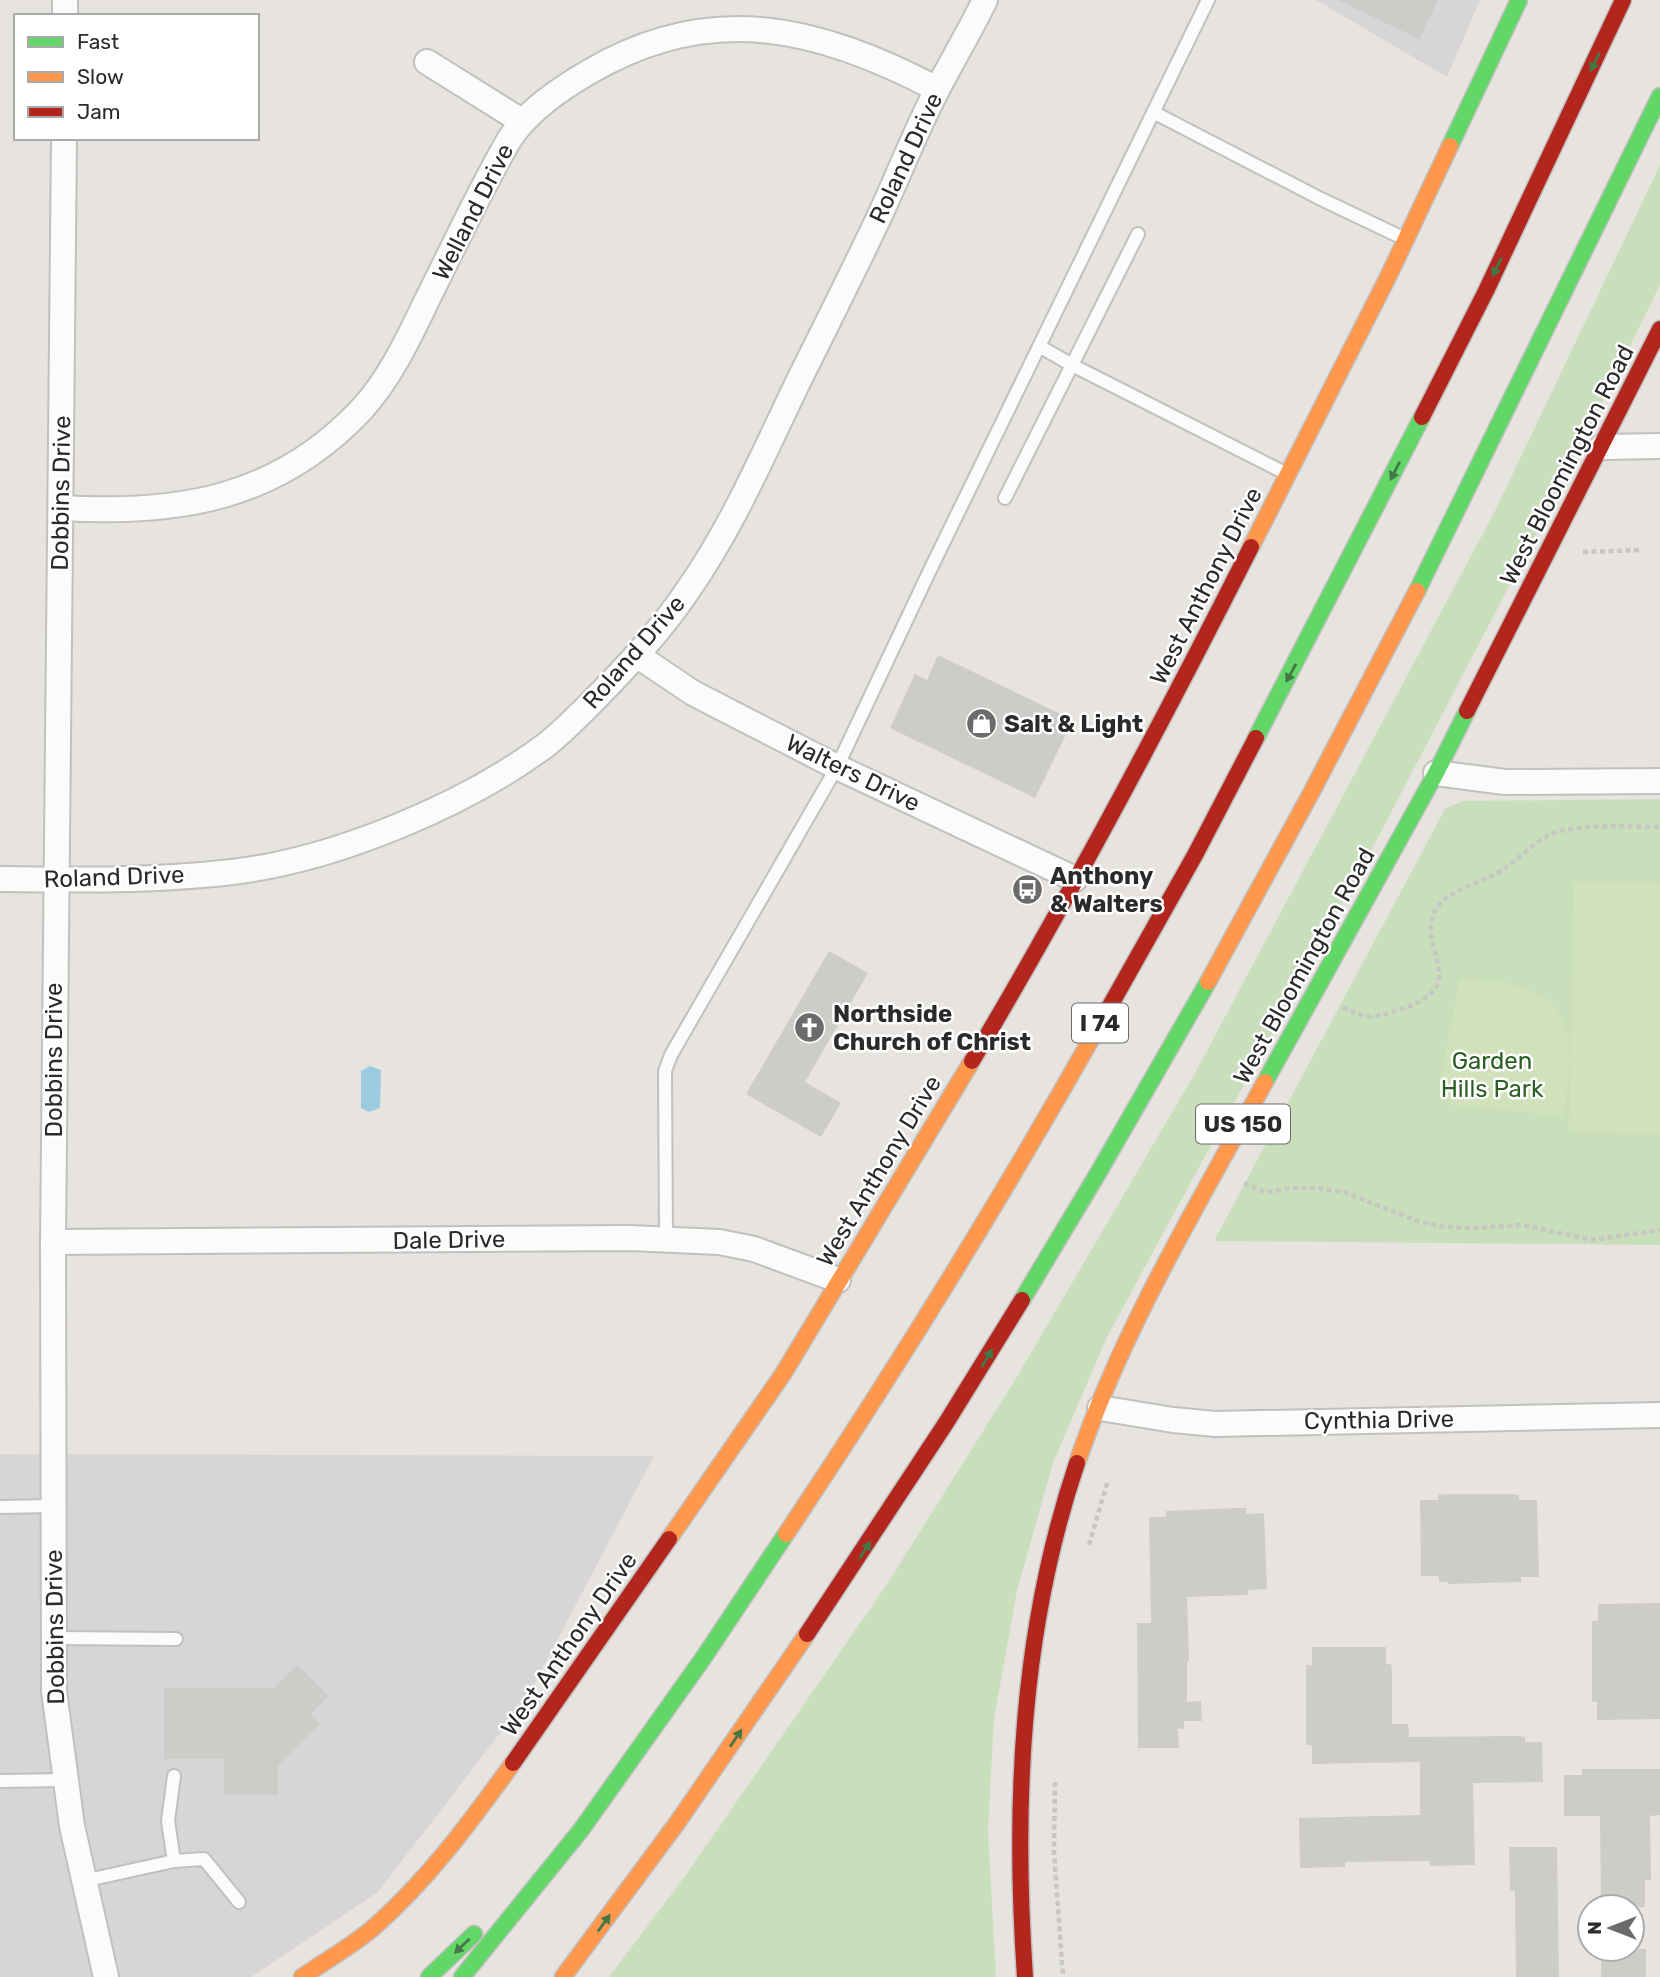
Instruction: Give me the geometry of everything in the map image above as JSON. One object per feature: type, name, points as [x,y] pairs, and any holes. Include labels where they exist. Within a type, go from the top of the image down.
[{"type":"main road","name":"West Anthony Drive","points":[[302,1977],[372,1929],[456,1841],[551,1710],[783,1374],[838,1280],[868,1236],[1007,1002],[1168,711],[1405,240],[1519,0]]},
{"type":"main road","name":"I 74","points":[[462,1977],[581,1830],[705,1657],[843,1449],[974,1240],[1195,855],[1342,575],[1486,291],[1623,0]]},
{"type":"main road","points":[[563,1977],[716,1767],[861,1556],[962,1399],[1095,1180],[1230,943],[1377,669],[1514,399],[1660,96]]},
{"type":"main road","name":"West Bloomington Road","points":[[1025,1977],[1018,1802],[1021,1735],[1040,1605],[1060,1517],[1076,1468],[1135,1323],[1163,1267],[1436,773],[1660,329]]},
{"type":"main road","points":[[429,1977],[581,1830]]},
{"type":"street","name":"Roland Drive","points":[[0,879],[165,877],[236,871],[302,858],[365,839],[416,819],[480,786],[544,746],[567,727],[638,656],[690,589],[724,532],[880,216],[937,89],[985,0]]},
{"type":"street","name":"Welland Drive","points":[[61,509],[135,510],[184,506],[227,495],[265,480],[301,460],[336,434],[362,408],[389,372],[481,190],[511,137],[523,122],[572,81],[608,60],[683,32],[715,28],[752,29],[797,35],[855,52],[897,68],[937,89]]},
{"type":"street","points":[[427,62],[523,122]]},
{"type":"street","name":"Dobbins Drive","points":[[64,140],[53,1242],[54,1690],[72,1826],[106,1977]]},
{"type":"street","points":[[1602,447],[1660,446]]},
{"type":"street","name":"Walters Drive","points":[[638,656],[693,694],[837,767],[1075,879]]},
{"type":"street","points":[[1436,773],[1505,782],[1660,781]]},
{"type":"street","name":"Dale Drive","points":[[53,1242],[666,1239],[719,1242],[754,1249],[838,1280]]},
{"type":"street","name":"Cynthia Drive","points":[[1100,1408],[1215,1424],[1660,1415]]},
{"type":"lane","points":[[666,1239],[665,1071],[671,1055],[837,767],[1208,0]]},
{"type":"lane","points":[[1153,112],[1405,240]]},
{"type":"lane","points":[[1005,498],[1138,234]]},
{"type":"lane","points":[[1039,346],[1287,475]]},
{"type":"lane","points":[[0,1507],[53,1506]]},
{"type":"lane","points":[[54,1638],[177,1639]]},
{"type":"lane","points":[[174,1776],[168,1821],[174,1861]]},
{"type":"lane","points":[[0,1781],[65,1780]]},
{"type":"lane","points":[[83,1881],[174,1861],[204,1859],[239,1902]]},
{"type":"path","points":[[1582,552],[1641,550]]},
{"type":"path","points":[[1343,1007],[1364,1018],[1374,1018],[1429,998],[1437,986],[1438,976],[1431,927],[1436,908],[1447,898],[1500,872],[1547,836],[1574,829],[1660,827]]},
{"type":"path","points":[[1243,1183],[1269,1192],[1290,1188],[1319,1188],[1346,1193],[1420,1222],[1444,1227],[1522,1225],[1593,1240],[1660,1230]]},
{"type":"path","points":[[1087,1553],[1111,1470]]},
{"type":"path","points":[[1055,1771],[1054,1853],[1063,1977]]},
{"type":"shaded area","points":[[1316,0],[1480,0],[1447,77]]},
{"type":"shaded area","points":[[0,1454],[654,1456],[527,1698],[378,1892],[251,1977],[0,1977]]},
{"type":"green space","points":[[1660,165],[1660,285],[1541,525],[1382,830],[1107,1337],[1053,1463],[1017,1591],[994,1719],[988,1830],[996,1977],[609,1977],[688,1872],[887,1584],[1015,1380],[1194,1075],[1496,509]]},
{"type":"green space","name":"Garden Hills Park","points":[[1660,799],[1660,1245],[1214,1241],[1445,809],[1463,801]]},
{"type":"green space","points":[[1574,882],[1660,883],[1660,1134],[1569,1132]]},
{"type":"green space","points":[[1460,979],[1495,981],[1523,987],[1543,997],[1557,1012],[1566,1030],[1569,1054],[1563,1116],[1451,1105],[1441,1080]]},
{"type":"water","points":[[370,1066],[381,1070],[380,1108],[369,1112],[361,1108],[361,1071]]},
{"type":"building","points":[[1338,0],[1438,0],[1419,39]]},
{"type":"building","name":"Salt & Light","points":[[938,655],[1073,720],[1035,798],[890,728],[915,674],[927,680]]},
{"type":"building","name":"Northside Church of Christ","points":[[829,951],[868,973],[805,1082],[841,1103],[821,1137],[746,1094]]},
{"type":"building","points":[[1510,1494],[1519,1495],[1519,1500],[1537,1500],[1539,1577],[1521,1577],[1521,1582],[1448,1584],[1439,1582],[1439,1576],[1421,1576],[1420,1500],[1438,1500],[1438,1495]]},
{"type":"building","points":[[1246,1508],[1246,1514],[1264,1513],[1267,1589],[1248,1590],[1248,1595],[1187,1597],[1187,1702],[1201,1701],[1202,1721],[1184,1721],[1184,1729],[1178,1729],[1179,1748],[1138,1748],[1137,1623],[1151,1623],[1149,1517],[1166,1517],[1166,1511]]},
{"type":"building","points":[[1660,1603],[1660,1719],[1597,1720],[1597,1702],[1592,1702],[1592,1621],[1598,1621],[1598,1604]]},
{"type":"building","points":[[1312,1647],[1386,1647],[1386,1664],[1391,1664],[1392,1673],[1392,1724],[1408,1724],[1409,1737],[1518,1736],[1525,1737],[1525,1742],[1542,1742],[1543,1782],[1473,1783],[1475,1865],[1430,1866],[1430,1861],[1345,1862],[1345,1867],[1300,1868],[1299,1818],[1420,1815],[1420,1762],[1312,1764],[1312,1745],[1306,1745],[1306,1665],[1312,1665]]},
{"type":"building","points":[[297,1664],[329,1696],[310,1715],[320,1724],[278,1766],[278,1795],[224,1795],[224,1759],[164,1759],[164,1688],[274,1688]]},
{"type":"building","points":[[1582,1769],[1660,1769],[1660,1815],[1650,1816],[1651,1880],[1645,1880],[1645,1893],[1601,1893],[1600,1816],[1564,1816],[1564,1775],[1582,1775]]},
{"type":"building","points":[[1509,1847],[1557,1847],[1559,1977],[1516,1977],[1515,1891],[1510,1891]]},
{"type":"building","points":[[1601,1963],[1646,1963],[1646,1977],[1601,1977]]},
{"type":"traffic: fast","points":[[1450,146],[1519,0]]},
{"type":"traffic: fast","points":[[1417,591],[1660,96]]},
{"type":"traffic: fast","points":[[1256,738],[1422,417]]},
{"type":"traffic: fast","points":[[1265,1082],[1436,773],[1467,711]]},
{"type":"traffic: fast","points":[[1022,1300],[1208,982]]},
{"type":"traffic: fast","points":[[462,1977],[581,1830],[704,1657],[786,1534]]},
{"type":"traffic: fast","points":[[429,1977],[474,1934]]},
{"type":"traffic: slow","points":[[1251,547],[1389,275],[1450,146]]},
{"type":"traffic: slow","points":[[1208,982],[1417,591]]},
{"type":"traffic: slow","points":[[786,1534],[951,1277],[1106,1013]]},
{"type":"traffic: slow","points":[[669,1539],[783,1374],[972,1061]]},
{"type":"traffic: slow","points":[[1077,1463],[1095,1413],[1139,1316],[1265,1082]]},
{"type":"traffic: slow","points":[[563,1977],[677,1823],[807,1634]]},
{"type":"traffic: slow","points":[[302,1977],[356,1941],[393,1910],[448,1849],[513,1763]]},
{"type":"traffic: jam","points":[[1422,417],[1486,291],[1623,0]]},
{"type":"traffic: jam","points":[[1467,711],[1660,329]]},
{"type":"traffic: jam","points":[[972,1061],[1116,806],[1251,547]]},
{"type":"traffic: jam","points":[[1106,1013],[1195,855],[1256,738]]},
{"type":"traffic: jam","points":[[807,1634],[946,1423],[1022,1300]]},
{"type":"traffic: jam","points":[[1025,1977],[1020,1847],[1026,1717],[1044,1589],[1058,1526],[1077,1463]]},
{"type":"traffic: jam","points":[[513,1763],[669,1539]]},
{"type":"place","name":"Salt & Light","points":[[981,724]]},
{"type":"place","name":"Anthony & Walters","points":[[1027,890]]},
{"type":"place","name":"Northside Church of Christ","points":[[810,1028]]}]
